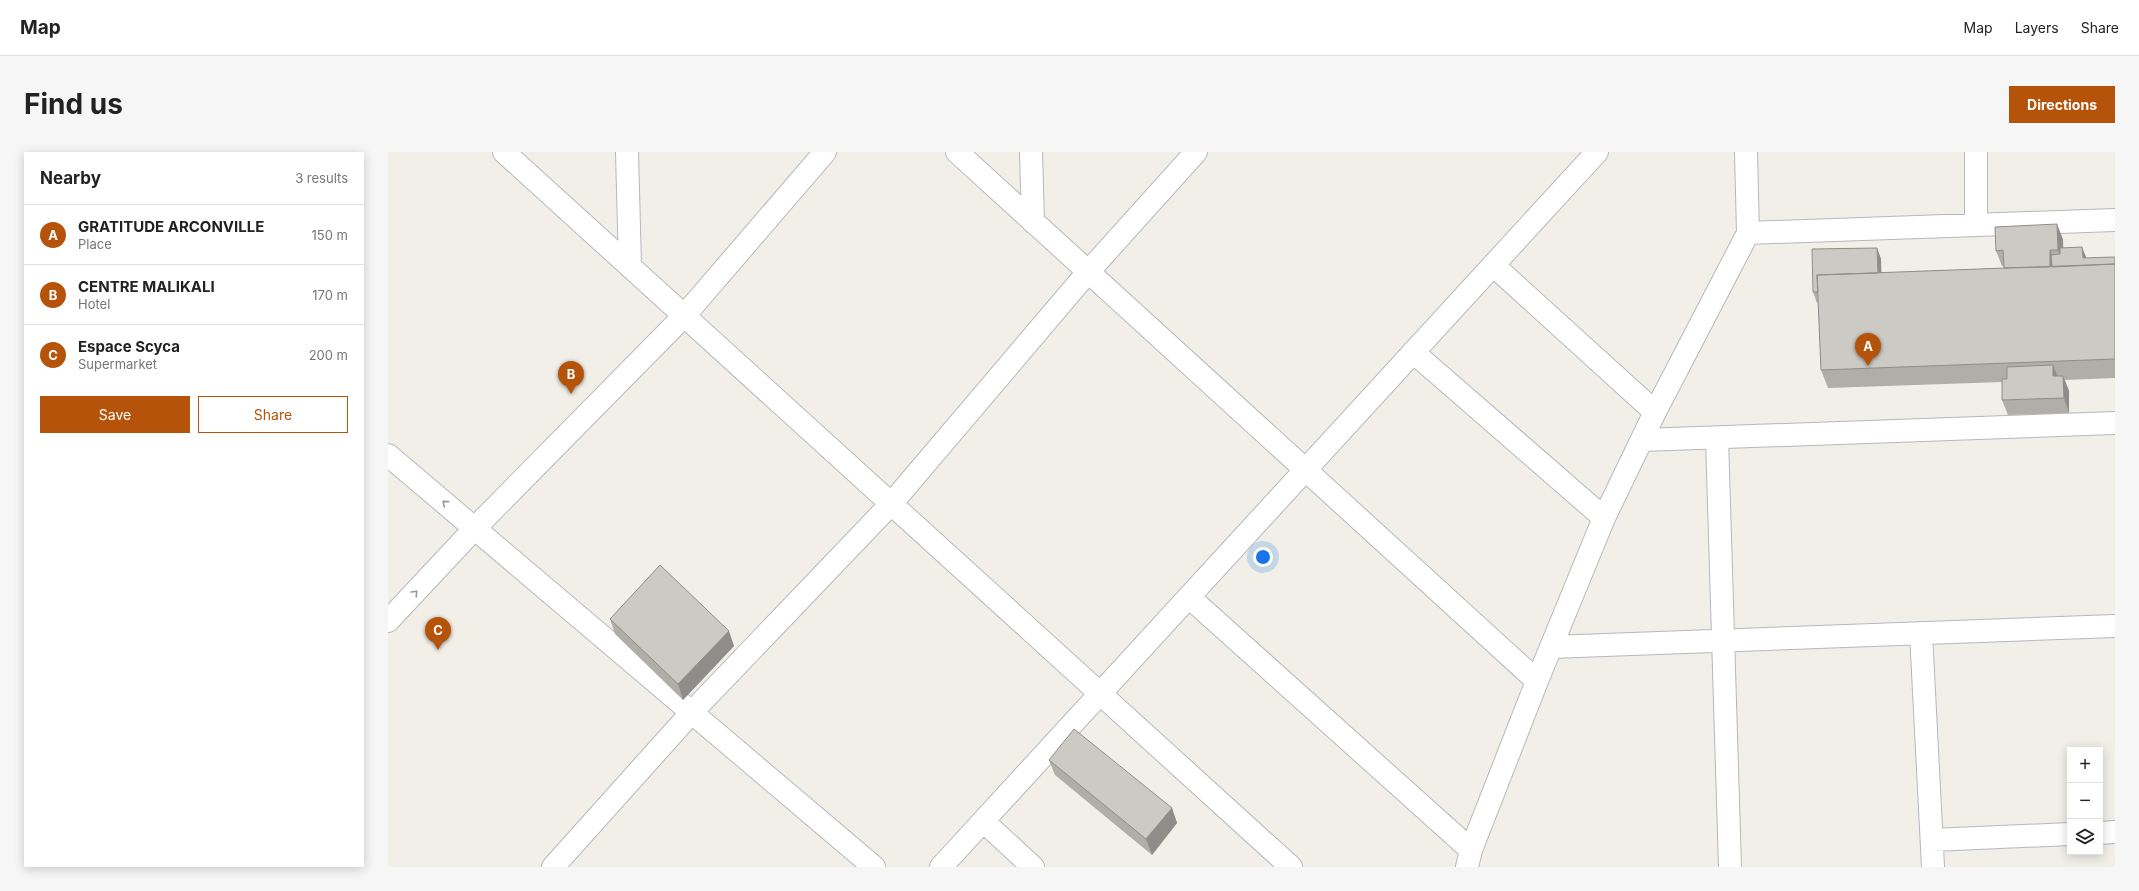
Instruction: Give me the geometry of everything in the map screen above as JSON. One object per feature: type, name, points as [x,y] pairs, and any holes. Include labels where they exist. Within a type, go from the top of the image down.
[{"type":"street","points":[[504,152],[1291,867]]},
{"type":"street","points":[[627,152],[630,266]]},
{"type":"street","points":[[388,621],[475,528],[684,316],[825,152]]},
{"type":"street","points":[[957,152],[1537,681]]},
{"type":"street","points":[[1031,152],[1033,222]]},
{"type":"street","points":[[553,867],[692,712],[891,504],[1088,272],[1196,152]]},
{"type":"street","points":[[941,867],[1597,152]]},
{"type":"street","points":[[1189,597],[1469,858],[1537,681],[1604,518],[1643,440],[1655,412],[1748,233],[1746,152]]},
{"type":"street","points":[[1976,152],[1976,225]]},
{"type":"street","points":[[1748,233],[2115,220]]},
{"type":"street","points":[[1493,265],[1655,412]]},
{"type":"street","points":[[1413,352],[1604,518]]},
{"type":"street","points":[[1643,440],[2115,422]]},
{"type":"street","points":[[1717,438],[1730,867]]},
{"type":"street","points":[[388,455],[874,867]]},
{"type":"street","points":[[1551,647],[2115,626]]},
{"type":"street","points":[[1921,633],[1934,867]]},
{"type":"street","points":[[983,821],[1033,867]]},
{"type":"street","points":[[2103,833],[2115,832]]},
{"type":"street","points":[[1932,840],[2067,834]]},
{"type":"building","points":[[2057,224],[2058,250],[2050,250],[2050,267],[2004,268],[2003,250],[1996,251],[1995,227]]},
{"type":"building","points":[[2082,247],[2083,258],[2115,257],[2115,264],[2052,267],[2051,255],[2060,254],[2060,248]]},
{"type":"building","points":[[1877,248],[1878,273],[1817,275],[1818,292],[1813,292],[1812,249]]},
{"type":"building","points":[[2115,264],[2115,359],[1821,370],[1817,275]]},
{"type":"building","points":[[2053,365],[2053,376],[2063,376],[2064,398],[2002,400],[2002,379],[2007,379],[2007,367]]},
{"type":"building","points":[[660,565],[729,631],[678,684],[610,619]]},
{"type":"building","points":[[1074,729],[1172,808],[1146,839],[1049,760]]},
{"type":"place","name":"GRATITUDE ARCONVILLE","points":[[1868,366]]},
{"type":"place","name":"CENTRE MALIKALI","points":[[571,394]]},
{"type":"place","name":"Espace Scyca","points":[[438,650]]}]
